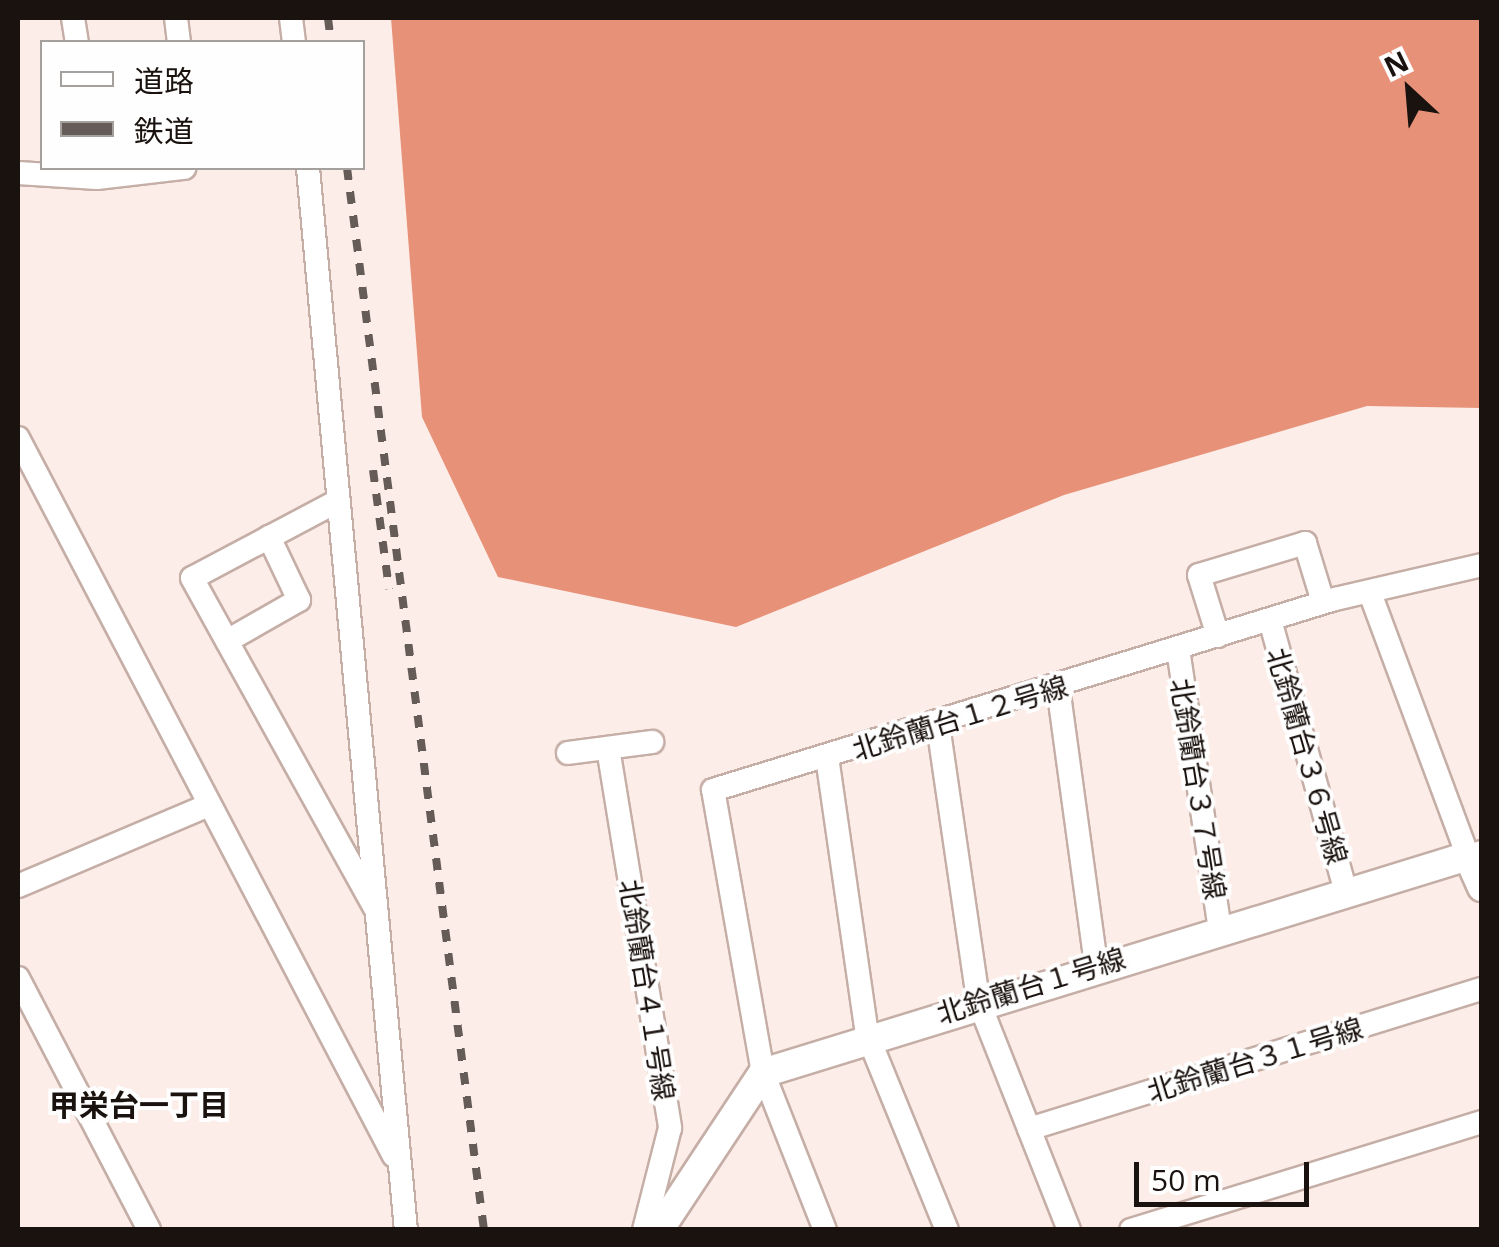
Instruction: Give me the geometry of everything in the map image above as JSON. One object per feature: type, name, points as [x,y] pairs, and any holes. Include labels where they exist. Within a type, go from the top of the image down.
[{"type":"street","points":[[18,173],[149,170]]},
{"type":"street","points":[[308,170],[332,504],[382,919],[406,1230]]},
{"type":"street","points":[[18,438],[398,1163]]},
{"type":"street","points":[[332,504],[192,578],[382,919]]},
{"type":"street","points":[[227,641],[300,600],[269,537]]},
{"type":"street","points":[[1218,636],[1199,575],[1304,543],[1324,602]]},
{"type":"street","name":"北鈴蘭台１２号線","points":[[763,1072],[713,790],[938,725],[1324,602],[1480,568]]},
{"type":"street","points":[[1370,593],[1475,854],[1482,886]]},
{"type":"street","name":"北鈴蘭台３６号線","points":[[1270,620],[1346,892]]},
{"type":"street","name":"北鈴蘭台３７号線","points":[[1178,649],[1220,929]]},
{"type":"street","points":[[1058,686],[1096,965]]},
{"type":"street","points":[[938,725],[978,1000],[1069,1230]]},
{"type":"street","points":[[568,754],[652,742]]},
{"type":"street","name":"北鈴蘭台４１号線","points":[[608,748],[670,1128],[644,1230]]},
{"type":"street","points":[[827,757],[867,1034],[947,1230]]},
{"type":"street","points":[[18,886],[210,805]]},
{"type":"street","name":"北鈴蘭台１号線","points":[[763,1072],[867,1034],[978,1000],[1475,854]]},
{"type":"street","points":[[18,978],[150,1230]]},
{"type":"street","name":"北鈴蘭台３１号線","points":[[1029,1129],[1482,988]]},
{"type":"street","points":[[659,1230],[763,1072]]},
{"type":"street","points":[[763,1072],[825,1230]]},
{"type":"street","points":[[1132,1230],[1482,1122]]},
{"type":"shaded area","points":[[391,18],[1481,18],[1481,408],[1367,406],[1064,495],[736,627],[498,577],[422,417]]},
{"type":"railway","points":[[328,18],[331,40]]},
{"type":"railway","points":[[347,170],[484,1230]]},
{"type":"railway","points":[[373,470],[389,589]]},
{"type":"district","name":"甲栄台一丁目","points":[[139,1105]]}]
